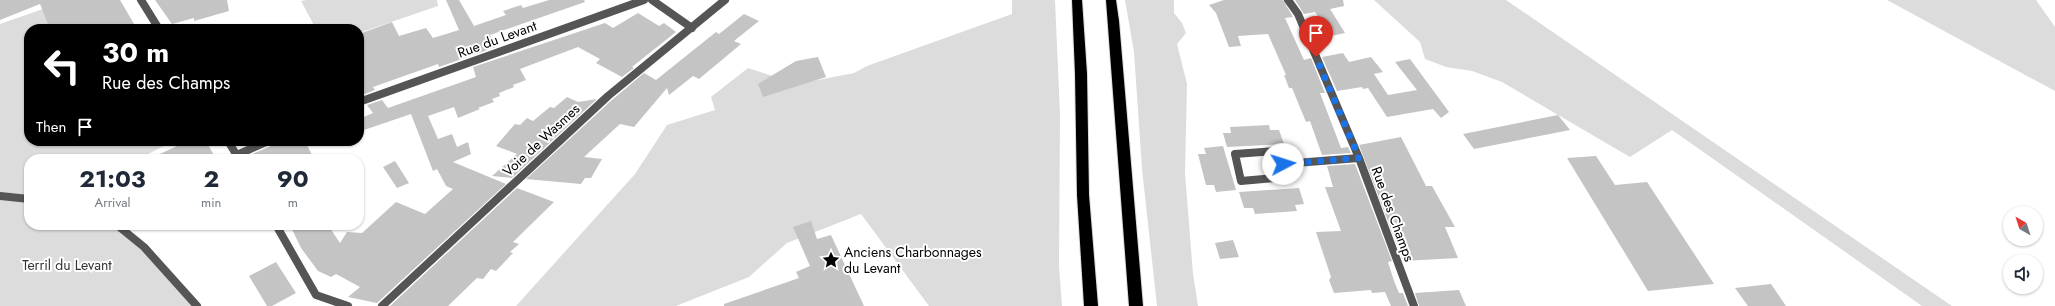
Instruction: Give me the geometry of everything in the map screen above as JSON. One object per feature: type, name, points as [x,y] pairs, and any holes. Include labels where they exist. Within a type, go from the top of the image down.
[{"type":"highway","points":[[1077,0],[1081,74],[1083,195],[1091,306]]},
{"type":"highway","points":[[1111,0],[1114,21],[1136,306]]},
{"type":"street","points":[[141,0],[156,24]]},
{"type":"street","name":"Rue du Levant","points":[[364,100],[644,0]]},
{"type":"street","points":[[652,0],[692,28]]},
{"type":"street","name":"Voie de Wasmes","points":[[382,306],[608,96],[724,0]]},
{"type":"street","name":"Rue des Champs","points":[[1288,0],[1298,14],[1359,158],[1414,306]]},
{"type":"street","points":[[244,154],[259,146]]},
{"type":"street","points":[[1277,152],[1283,164],[1287,177],[1241,181],[1234,154],[1277,152]]},
{"type":"street","points":[[1283,164],[1359,158]]},
{"type":"street","points":[[0,196],[24,198]]},
{"type":"street","points":[[123,230],[144,247],[197,306]]},
{"type":"street","points":[[279,230],[316,294],[348,306]]},
{"type":"green space","points":[[437,0],[438,6],[364,31],[364,24],[313,24],[301,1]]},
{"type":"green space","points":[[1012,0],[1055,0],[1060,115],[1059,266],[1062,306],[929,306],[861,214],[787,243],[749,277],[676,306],[516,306],[635,174],[667,125],[715,110],[711,97],[748,68],[797,84],[854,73],[867,66],[1012,14]]},
{"type":"green space","points":[[1125,0],[1174,0],[1174,13],[1182,23],[1186,33],[1177,44],[1187,84],[1185,173],[1193,274],[1198,306],[1157,306],[1142,169],[1134,52]]},
{"type":"green space","points":[[1374,0],[1506,0],[1952,306],[1922,306],[1672,130],[1630,157],[1502,82],[1472,71],[1446,67],[1425,59],[1420,42]]},
{"type":"green space","points":[[1887,0],[2036,0],[2055,27],[2055,91]]},
{"type":"green space","name":"Terril du Levant","points":[[43,9],[49,24],[24,24],[24,146],[164,146],[148,154],[24,154],[24,230],[122,230],[197,306],[0,306],[0,24]]},
{"type":"building","points":[[0,0],[120,0],[134,24],[48,24],[40,4],[0,20]]},
{"type":"building","points":[[155,0],[227,0],[229,11],[194,21],[194,18],[172,24]]},
{"type":"building","points":[[446,0],[459,0],[474,26],[506,15],[503,11],[521,5],[523,8],[549,0],[584,0],[585,2],[490,35],[496,47],[439,67],[438,64],[373,87],[375,90],[364,94],[364,32],[392,22],[399,36],[426,28],[433,38],[459,30]]},
{"type":"building","points":[[1224,0],[1283,0],[1293,17],[1285,18],[1304,60],[1311,58],[1325,93],[1320,93],[1341,148],[1348,147],[1351,153],[1322,155],[1310,121],[1306,122],[1292,88],[1289,88],[1284,75],[1286,75],[1268,34],[1238,36],[1241,46],[1229,47],[1216,13],[1209,5]]},
{"type":"building","points":[[1295,0],[1343,0],[1344,6],[1330,9],[1345,33],[1331,36],[1315,12],[1304,14]]},
{"type":"building","points":[[638,13],[659,26],[664,23],[676,32],[632,67],[634,68],[622,77],[596,63],[600,59],[578,47],[520,69],[526,80],[499,93],[500,96],[492,99],[494,102],[478,108],[480,109],[458,118],[454,107],[428,116],[438,139],[452,134],[457,147],[468,142],[471,154],[453,162],[506,184],[377,303],[348,297],[360,287],[336,274],[331,277],[318,271],[301,248],[292,230],[331,230],[340,243],[347,232],[362,233],[396,202],[425,214],[453,189],[446,186],[437,169],[433,171],[411,114],[364,130],[364,117],[373,113],[367,105],[382,100],[388,108],[476,77],[473,67],[605,23],[613,28]]},
{"type":"building","points":[[744,14],[759,21],[734,41],[741,44],[699,79],[693,76],[669,95],[667,88],[634,127],[620,124],[584,157],[602,159],[591,178],[585,178],[581,184],[526,179],[612,100],[644,73],[656,80],[716,32],[719,34]]},
{"type":"building","points":[[1343,53],[1349,62],[1371,57],[1383,72],[1374,74],[1388,95],[1417,90],[1395,62],[1410,59],[1449,112],[1441,118],[1433,109],[1387,117],[1368,88],[1363,89],[1362,87],[1337,91],[1322,57]]},
{"type":"building","points":[[818,57],[826,77],[763,97],[758,84],[796,61]]},
{"type":"building","points":[[567,97],[578,102],[597,99],[512,178],[492,176],[517,154],[496,146],[515,124],[520,125],[527,118],[533,121],[550,107],[554,108]]},
{"type":"building","points":[[1558,115],[1570,130],[1474,149],[1463,134]]},
{"type":"building","points":[[1269,125],[1270,130],[1279,130],[1284,144],[1227,147],[1223,133],[1231,133],[1230,127]]},
{"type":"building","points":[[1401,137],[1426,186],[1432,186],[1455,227],[1445,227],[1458,258],[1403,261],[1359,145]]},
{"type":"building","points":[[177,146],[209,146],[213,154],[160,154]]},
{"type":"building","points":[[271,146],[308,146],[312,154],[252,154]]},
{"type":"building","points":[[1223,146],[1236,190],[1216,192],[1214,185],[1206,185],[1198,154],[1206,154],[1204,148]]},
{"type":"building","points":[[1596,156],[1615,185],[1647,182],[1714,284],[1648,291],[1567,158]]},
{"type":"building","points":[[395,161],[409,183],[397,188],[383,167]]},
{"type":"building","points":[[1355,164],[1392,261],[1388,262],[1394,281],[1399,293],[1403,293],[1408,306],[1391,306],[1385,292],[1372,293],[1371,290],[1334,293],[1329,280],[1331,277],[1316,232],[1341,231],[1325,187],[1333,187],[1327,166]]},
{"type":"building","points":[[517,188],[554,202],[513,242],[519,244],[510,252],[513,253],[496,271],[491,269],[483,279],[477,278],[448,306],[390,306]]},
{"type":"building","points":[[1299,188],[1304,204],[1295,205],[1297,211],[1255,214],[1253,208],[1244,208],[1239,192]]},
{"type":"building","points":[[811,221],[817,239],[831,235],[864,306],[724,306],[724,304],[799,278],[796,272],[810,266],[793,227]]},
{"type":"building","points":[[1233,240],[1239,257],[1220,259],[1215,243]]},
{"type":"building","points":[[276,262],[296,293],[272,306],[267,306],[249,276]]},
{"type":"building","points":[[1771,284],[1786,306],[1748,306],[1735,288]]},
{"type":"building","points":[[1459,290],[1466,306],[1419,306],[1415,293]]},
{"type":"place","name":"Anciens Charbonnages du Levant","points":[[831,260]]},
{"type":"route","points":[[1283,164],[1359,158],[1316,57]]}]
